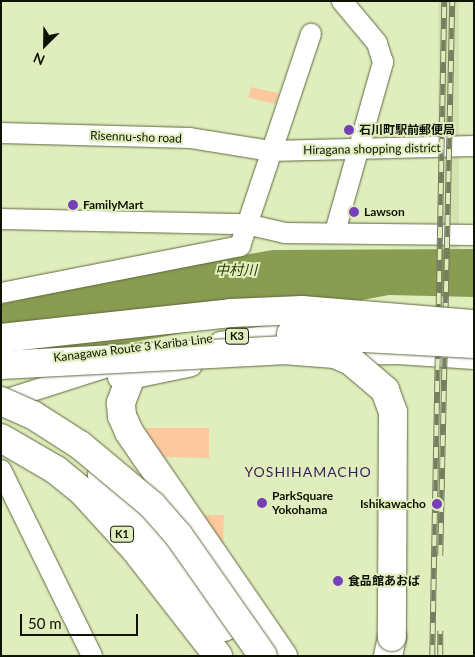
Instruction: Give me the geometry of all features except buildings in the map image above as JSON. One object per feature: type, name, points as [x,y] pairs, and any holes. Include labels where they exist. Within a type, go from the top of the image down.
[{"type":"highway","name":"Kanagawa Route 3 Kariba Line","points":[[1,338],[231,313],[302,310],[472,341]]},
{"type":"highway","name":"Kanagawa Route 3 Kariba Line","points":[[1,365],[186,340],[265,334],[329,334],[472,341]]},
{"type":"highway","points":[[1,365],[283,350],[335,354],[372,376],[385,390],[393,412],[392,637],[388,656]]},
{"type":"highway","points":[[130,379],[121,403],[122,416],[178,505],[283,656]]},
{"type":"highway","points":[[1,401],[33,416],[80,445],[152,505],[179,536],[263,656]]},
{"type":"highway","name":"K1","points":[[1,408],[32,423],[102,475],[155,534],[224,627]]},
{"type":"highway","name":"K1","points":[[1,438],[56,470],[83,492],[134,548],[218,656]]},
{"type":"street","points":[[335,232],[360,148],[383,55],[342,1]]},
{"type":"street","points":[[1,293],[240,246],[270,151],[311,34]]},
{"type":"street","name":"Risennu-sho road","points":[[1,133],[190,138],[270,151]]},
{"type":"street","name":"Hiragana shopping district","points":[[270,151],[474,146]]},
{"type":"street","points":[[1,219],[246,224],[284,233],[335,232],[474,235]]},
{"type":"street","points":[[1,401],[162,349],[323,328],[472,341]]},
{"type":"street","points":[[81,376],[130,379],[175,368],[251,358],[398,354],[472,341]]},
{"type":"street","points":[[1,470],[92,656]]},
{"type":"shaded area","points":[[438,1],[459,1],[459,250],[438,250]]},
{"type":"shaded area","points":[[251,87],[278,93],[276,104],[249,98]]},
{"type":"shaded area","points":[[145,428],[209,428],[209,458],[159,457]]},
{"type":"shaded area","points":[[198,515],[224,515],[223,551]]},
{"type":"water","name":"中村川","points":[[474,249],[474,297],[389,295],[117,345],[1,373],[1,304],[167,268],[273,250]]},
{"type":"railway","points":[[432,656],[444,1]]},
{"type":"railway","points":[[440,556],[452,1]]},
{"type":"railway","points":[[440,631],[440,656]]},
{"type":"place","name":"石川町駅前郵便局","points":[[349,130]]},
{"type":"place","name":"FamilyMart","points":[[73,205]]},
{"type":"place","name":"Lawson","points":[[354,212]]},
{"type":"place","name":"ParkSquare Yokohama","points":[[262,503]]},
{"type":"place","name":"Ishikawacho","points":[[437,504]]},
{"type":"place","name":"食品館あおば","points":[[338,581]]},
{"type":"district","name":"YOSHIHAMACHO","points":[[308,472]]}]
